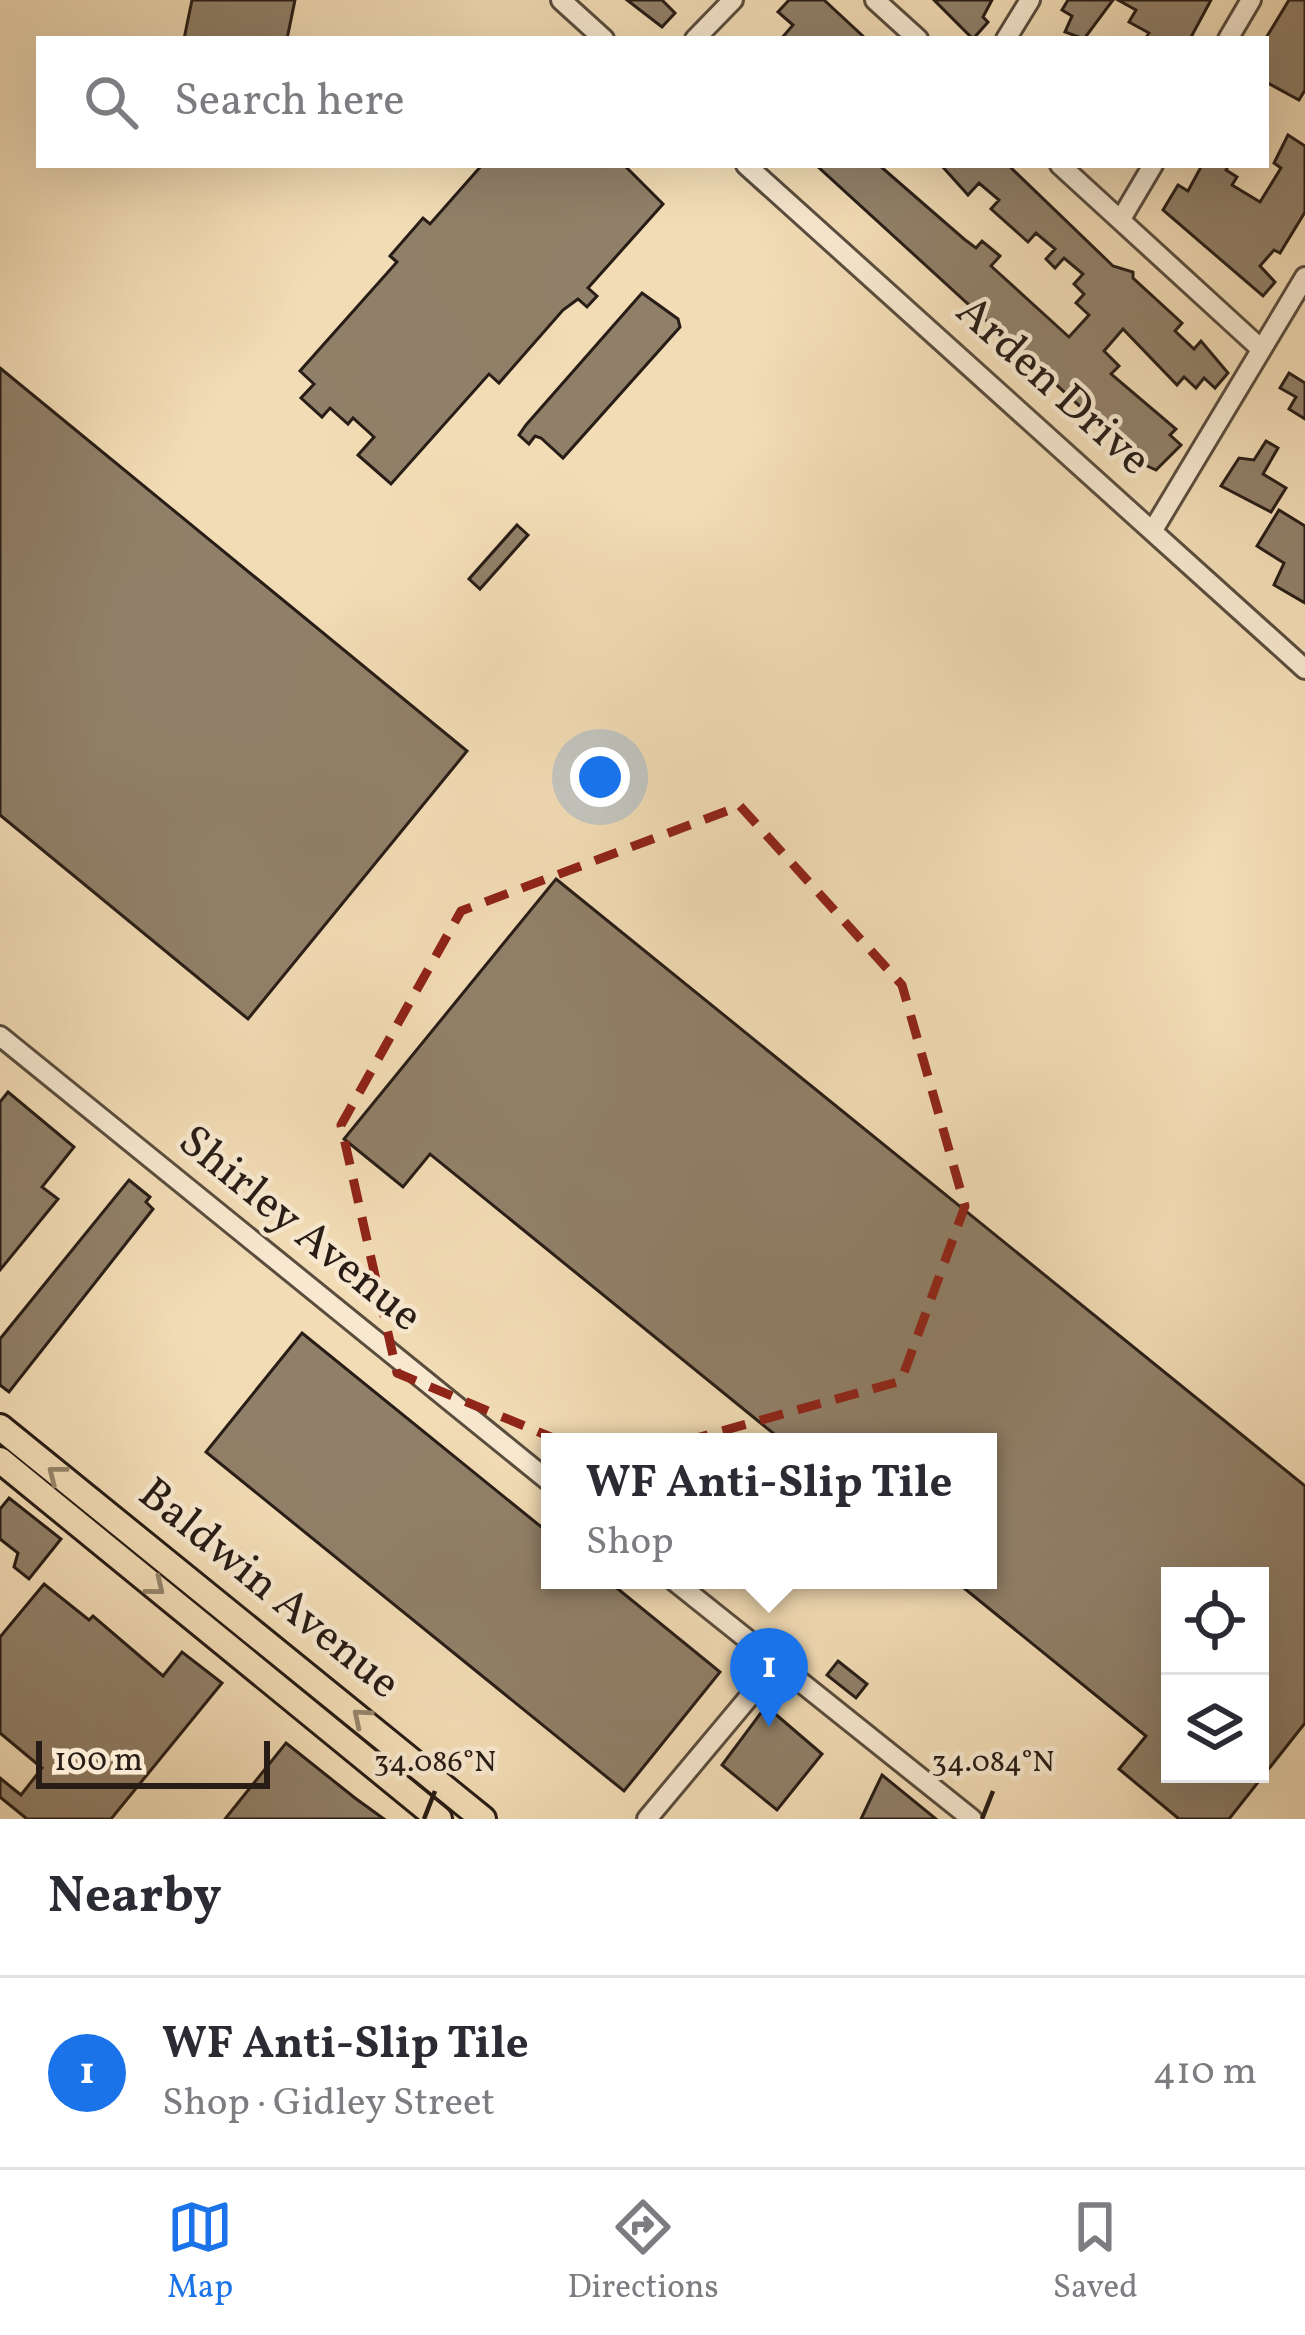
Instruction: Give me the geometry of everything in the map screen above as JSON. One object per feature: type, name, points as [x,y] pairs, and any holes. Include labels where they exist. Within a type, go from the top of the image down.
[{"type":"main road","name":"Baldwin Avenue","points":[[0,1427],[483,1819]]},
{"type":"main road","name":"Baldwin Avenue","points":[[0,1460],[439,1819]]},
{"type":"street","points":[[561,0],[601,36]]},
{"type":"street","points":[[698,36],[733,0]]},
{"type":"street","points":[[875,0],[915,36]]},
{"type":"street","points":[[1008,36],[1030,0]]},
{"type":"street","points":[[1230,36],[1251,0]]},
{"type":"street","name":"Arden Drive","points":[[749,168],[1305,669]]},
{"type":"street","points":[[1063,168],[1261,349]]},
{"type":"street","points":[[1121,219],[1151,168]]},
{"type":"street","points":[[1153,530],[1305,277]]},
{"type":"street","name":"Shirley Avenue","points":[[0,1036],[541,1475]]},
{"type":"street","points":[[684,1589],[972,1819]]},
{"type":"street","points":[[647,1819],[776,1666]]},
{"type":"highlighted area","points":[[740,806],[902,985],[965,1206],[901,1381],[611,1462],[397,1373],[341,1125],[461,911]]},
{"type":"building","points":[[192,0],[295,0],[288,36],[185,36]]},
{"type":"building","points":[[627,0],[662,0],[675,13],[662,27]]},
{"type":"building","points":[[789,0],[824,0],[863,36],[784,36],[793,25],[778,12]]},
{"type":"building","points":[[934,0],[992,0],[983,17],[988,22],[970,36]]},
{"type":"building","points":[[1068,0],[1113,0],[1086,36],[1065,32],[1072,16],[1062,10]]},
{"type":"building","points":[[1118,0],[1211,0],[1192,36],[1147,36],[1129,22],[1136,10]]},
{"type":"building","points":[[1289,0],[1305,0],[1305,90],[1299,100],[1269,84],[1267,36]]},
{"type":"building","points":[[1288,135],[1305,146],[1305,212],[1280,253],[1274,250],[1260,266],[1275,282],[1263,296],[1163,210],[1178,185],[1188,191],[1200,168],[1227,168],[1237,177],[1232,185],[1260,202],[1281,168],[1274,163]]},
{"type":"building","points":[[479,168],[627,168],[663,204],[588,288],[597,296],[587,307],[578,299],[563,310],[499,383],[489,374],[391,484],[358,455],[374,437],[353,418],[348,424],[330,408],[322,417],[301,398],[314,384],[300,371],[397,262],[390,256],[423,218],[430,224]]},
{"type":"building","points":[[819,168],[882,168],[976,248],[982,241],[1000,256],[991,266],[1069,337],[1089,315],[1076,303],[1084,294],[1074,284],[1083,274],[1064,258],[1055,268],[1046,259],[1055,249],[1036,233],[1028,242],[991,209],[999,200],[979,183],[968,195],[944,168],[1011,168],[1113,266],[1133,272],[1133,278],[1182,323],[1175,331],[1194,349],[1201,341],[1228,373],[1215,388],[1204,378],[1196,388],[1184,377],[1177,385],[1123,329],[1104,351],[1119,366],[1111,374],[1176,429],[1170,435],[1181,445],[1156,470],[1143,464]]},
{"type":"building","points":[[642,293],[678,319],[680,327],[563,458],[541,438],[535,436],[529,444],[519,435],[526,425]]},
{"type":"building","points":[[0,368],[467,751],[248,1019],[0,815]]},
{"type":"building","points":[[1289,373],[1305,383],[1305,419],[1289,409],[1296,397],[1280,388]]},
{"type":"building","points":[[1266,441],[1278,448],[1263,474],[1286,488],[1271,512],[1221,486],[1239,458],[1254,460]]},
{"type":"building","points":[[1279,510],[1305,526],[1305,603],[1274,585],[1284,563],[1257,546]]},
{"type":"building","points":[[517,525],[528,535],[480,589],[469,579]]},
{"type":"building","points":[[556,879],[1305,1486],[1305,1723],[1269,1768],[1269,1567],[1161,1567],[1161,1783],[1258,1783],[1229,1819],[1179,1819],[1119,1769],[1146,1736],[965,1589],[997,1589],[997,1433],[773,1433],[430,1154],[403,1187],[344,1139]]},
{"type":"building","points":[[8,1092],[74,1147],[42,1187],[58,1199],[0,1270],[0,1102]]},
{"type":"building","points":[[129,1180],[150,1197],[146,1202],[153,1209],[9,1392],[0,1385],[0,1339]]},
{"type":"building","points":[[302,1333],[541,1527],[541,1589],[618,1589],[720,1672],[624,1791],[206,1452]]},
{"type":"building","points":[[9,1498],[61,1539],[29,1579],[14,1567],[18,1553],[0,1539],[0,1509]]},
{"type":"building","points":[[44,1584],[89,1620],[93,1616],[163,1676],[182,1652],[222,1683],[111,1819],[27,1819],[0,1797],[0,1778],[21,1795],[42,1768],[0,1733],[0,1637]]},
{"type":"building","points":[[838,1661],[867,1684],[856,1698],[827,1675]]},
{"type":"building","points":[[766,1706],[822,1754],[777,1810],[722,1765]]},
{"type":"building","points":[[286,1743],[355,1798],[384,1819],[225,1819]]},
{"type":"building","points":[[882,1775],[936,1819],[861,1819]]},
{"type":"place","name":"WF Anti-Slip Tile","points":[[769,1727]]}]
